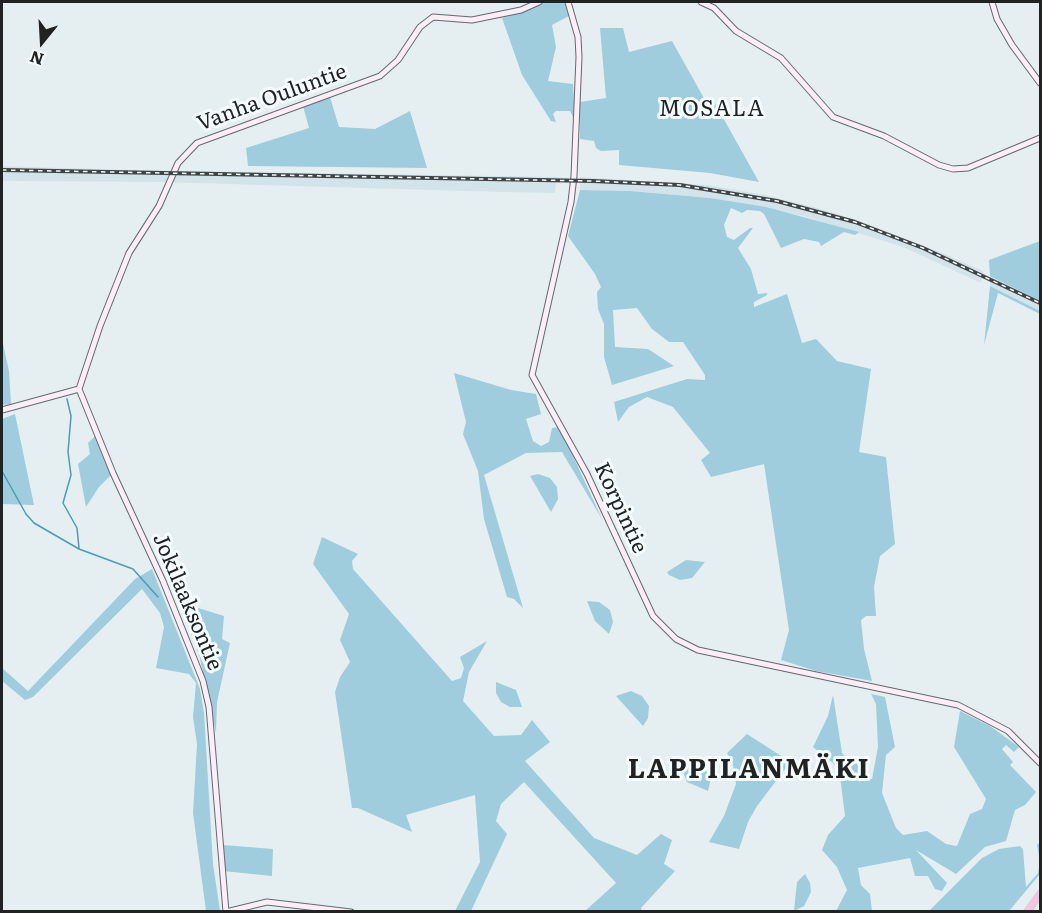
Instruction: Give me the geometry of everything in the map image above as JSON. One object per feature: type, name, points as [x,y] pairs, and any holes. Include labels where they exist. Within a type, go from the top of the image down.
[{"type":"highway","points":[[1027,912],[1041,894]]},
{"type":"street","name":"Vanha Ouluntie","points":[[79,389],[122,269],[159,206],[178,163],[191,148],[208,137],[237,129],[380,76],[398,60],[420,27],[432,17],[472,20],[521,10],[539,2]]},
{"type":"street","name":"Korpintie","points":[[568,2],[578,37],[579,57],[572,193],[532,375],[587,474],[653,616],[676,639],[698,650],[958,705],[1008,731],[1041,763]]},
{"type":"street","points":[[701,2],[714,8],[736,31],[781,58],[833,117],[884,136],[939,165],[953,169],[968,168],[1041,138]]},
{"type":"street","points":[[992,2],[1005,33],[1041,83]]},
{"type":"street","points":[[2,410],[79,389]]},
{"type":"street","name":"Jokilaaksontie","points":[[79,389],[113,473],[199,667],[209,707],[226,912]]},
{"type":"street","points":[[226,912],[267,902],[351,912]]},
{"type":"shaded area","points":[[544,2],[565,2],[569,16],[552,25],[556,47],[548,81],[573,84],[573,117],[570,111],[556,111],[553,114],[556,122],[551,121],[522,75],[502,18]]},
{"type":"shaded area","points":[[600,28],[623,28],[629,52],[672,41],[705,100],[712,98],[759,182],[710,173],[619,165],[619,150],[601,151],[596,148],[594,141],[580,139],[580,102],[606,98]]},
{"type":"shaded area","points":[[330,97],[339,127],[375,129],[410,111],[427,168],[248,166],[246,148],[309,128],[303,106]]},
{"type":"shaded area","points":[[2,166],[557,177],[555,193],[500,192],[158,182],[2,181]]},
{"type":"shaded area","points":[[580,177],[708,185],[814,207],[860,221],[983,271],[981,283],[903,247],[804,216],[710,198],[630,191],[580,190]]},
{"type":"shaded area","points":[[580,190],[630,191],[710,198],[766,207],[859,232],[855,235],[844,232],[821,246],[819,242],[804,239],[781,248],[764,214],[760,211],[747,210],[742,213],[731,208],[724,225],[727,237],[734,240],[753,228],[738,248],[751,269],[758,294],[767,293],[754,302],[754,307],[787,294],[802,343],[816,339],[837,361],[871,369],[859,452],[886,457],[895,544],[880,556],[874,587],[876,616],[866,616],[861,620],[864,649],[872,681],[816,671],[781,660],[789,630],[764,464],[711,477],[701,460],[710,453],[673,407],[647,397],[629,407],[618,422],[614,402],[687,379],[705,380],[705,375],[683,342],[669,342],[652,329],[637,308],[613,310],[615,347],[648,349],[674,366],[612,385],[604,357],[604,324],[598,309],[597,292],[601,287],[595,274],[568,236]]},
{"type":"shaded area","points":[[1040,241],[1040,301],[990,276],[989,260]]},
{"type":"shaded area","points":[[990,276],[1040,301],[1040,311],[990,286]]},
{"type":"shaded area","points":[[990,286],[1040,311],[1040,314],[998,293],[984,345]]},
{"type":"shaded area","points":[[2,339],[9,371],[11,404],[2,405]]},
{"type":"shaded area","points":[[454,373],[511,390],[536,394],[541,414],[526,419],[533,441],[541,446],[549,442],[552,428],[559,427],[602,519],[562,452],[526,453],[484,475],[523,608],[514,599],[507,597],[484,519],[478,471],[463,434],[466,422]]},
{"type":"shaded area","points":[[15,414],[34,505],[2,504],[2,419]]},
{"type":"shaded area","points":[[97,434],[113,473],[99,487],[86,507],[78,464],[90,454],[88,443]]},
{"type":"shaded area","points":[[538,474],[550,478],[557,487],[558,499],[551,512],[530,476]]},
{"type":"shaded area","points":[[322,537],[358,554],[352,561],[353,569],[452,681],[461,678],[464,668],[460,657],[487,641],[469,672],[463,701],[494,736],[521,735],[532,720],[550,742],[525,761],[594,838],[637,855],[661,834],[672,840],[664,864],[675,871],[641,908],[642,911],[585,911],[616,883],[524,782],[501,804],[496,821],[507,834],[471,911],[455,911],[480,862],[475,795],[406,815],[412,832],[358,808],[352,808],[335,692],[340,677],[350,662],[340,640],[349,614],[313,564]]},
{"type":"shaded area","points":[[686,560],[705,562],[692,578],[680,580],[669,575],[667,572]]},
{"type":"shaded area","points":[[152,569],[200,689],[204,713],[213,864],[220,911],[206,911],[193,813],[197,744],[193,717],[196,683],[189,674],[156,668],[164,627],[160,613],[142,589],[33,697],[25,700],[2,681],[2,668],[28,691],[135,579]]},
{"type":"shaded area","points":[[587,601],[599,602],[610,610],[613,622],[609,634],[595,621]]},
{"type":"shaded area","points":[[179,602],[224,616],[222,639],[230,643],[217,702],[216,733],[199,654]]},
{"type":"shaded area","points":[[496,682],[516,690],[522,707],[510,707],[501,702],[496,693]]},
{"type":"shaded area","points":[[631,691],[642,696],[649,706],[648,718],[643,726],[616,696]]},
{"type":"shaded area","points":[[871,694],[885,697],[895,747],[886,755],[882,793],[896,828],[903,835],[927,831],[946,844],[957,846],[970,814],[982,809],[986,799],[954,747],[960,711],[990,726],[1019,747],[1014,752],[1006,745],[1002,749],[1013,762],[1010,765],[1036,792],[1025,805],[1015,810],[1006,841],[985,847],[956,874],[916,850],[947,883],[942,891],[935,889],[928,876],[915,876],[910,858],[858,868],[861,885],[870,894],[872,911],[836,911],[847,890],[837,867],[822,850],[828,835],[845,816],[839,768],[813,747],[828,716],[833,695],[842,753],[846,758],[854,759],[864,776],[872,779],[878,747],[876,704]]},
{"type":"shaded area","points":[[747,734],[789,761],[789,764],[757,806],[748,822],[739,849],[709,842],[724,816],[736,784],[733,764],[727,753]]},
{"type":"shaded area","points":[[685,759],[697,761],[706,770],[710,782],[708,791],[687,782],[679,761]]},
{"type":"shaded area","points":[[1040,842],[1040,862],[1037,845]]},
{"type":"shaded area","points":[[223,845],[273,849],[272,876],[223,871]]},
{"type":"shaded area","points":[[1020,846],[1023,849],[1026,887],[1038,873],[1040,862],[1040,874],[1009,911],[929,911],[982,858],[999,849]]},
{"type":"shaded area","points":[[805,874],[810,883],[811,892],[804,906],[794,911],[797,882]]},
{"type":"waterway","points":[[67,399],[71,416],[68,452],[71,475],[63,503],[77,528],[79,548]]},
{"type":"waterway","points":[[2,462],[2,471],[26,514],[34,523],[79,549],[133,569],[158,597]]},
{"type":"railway","points":[[2,170],[593,181],[680,185],[777,201],[855,222],[923,248],[1040,303]]},
{"type":"district","name":"MOSALA","points":[[712,110]]},
{"type":"district","name":"LAPPILANMÄKI","points":[[749,770]]}]
